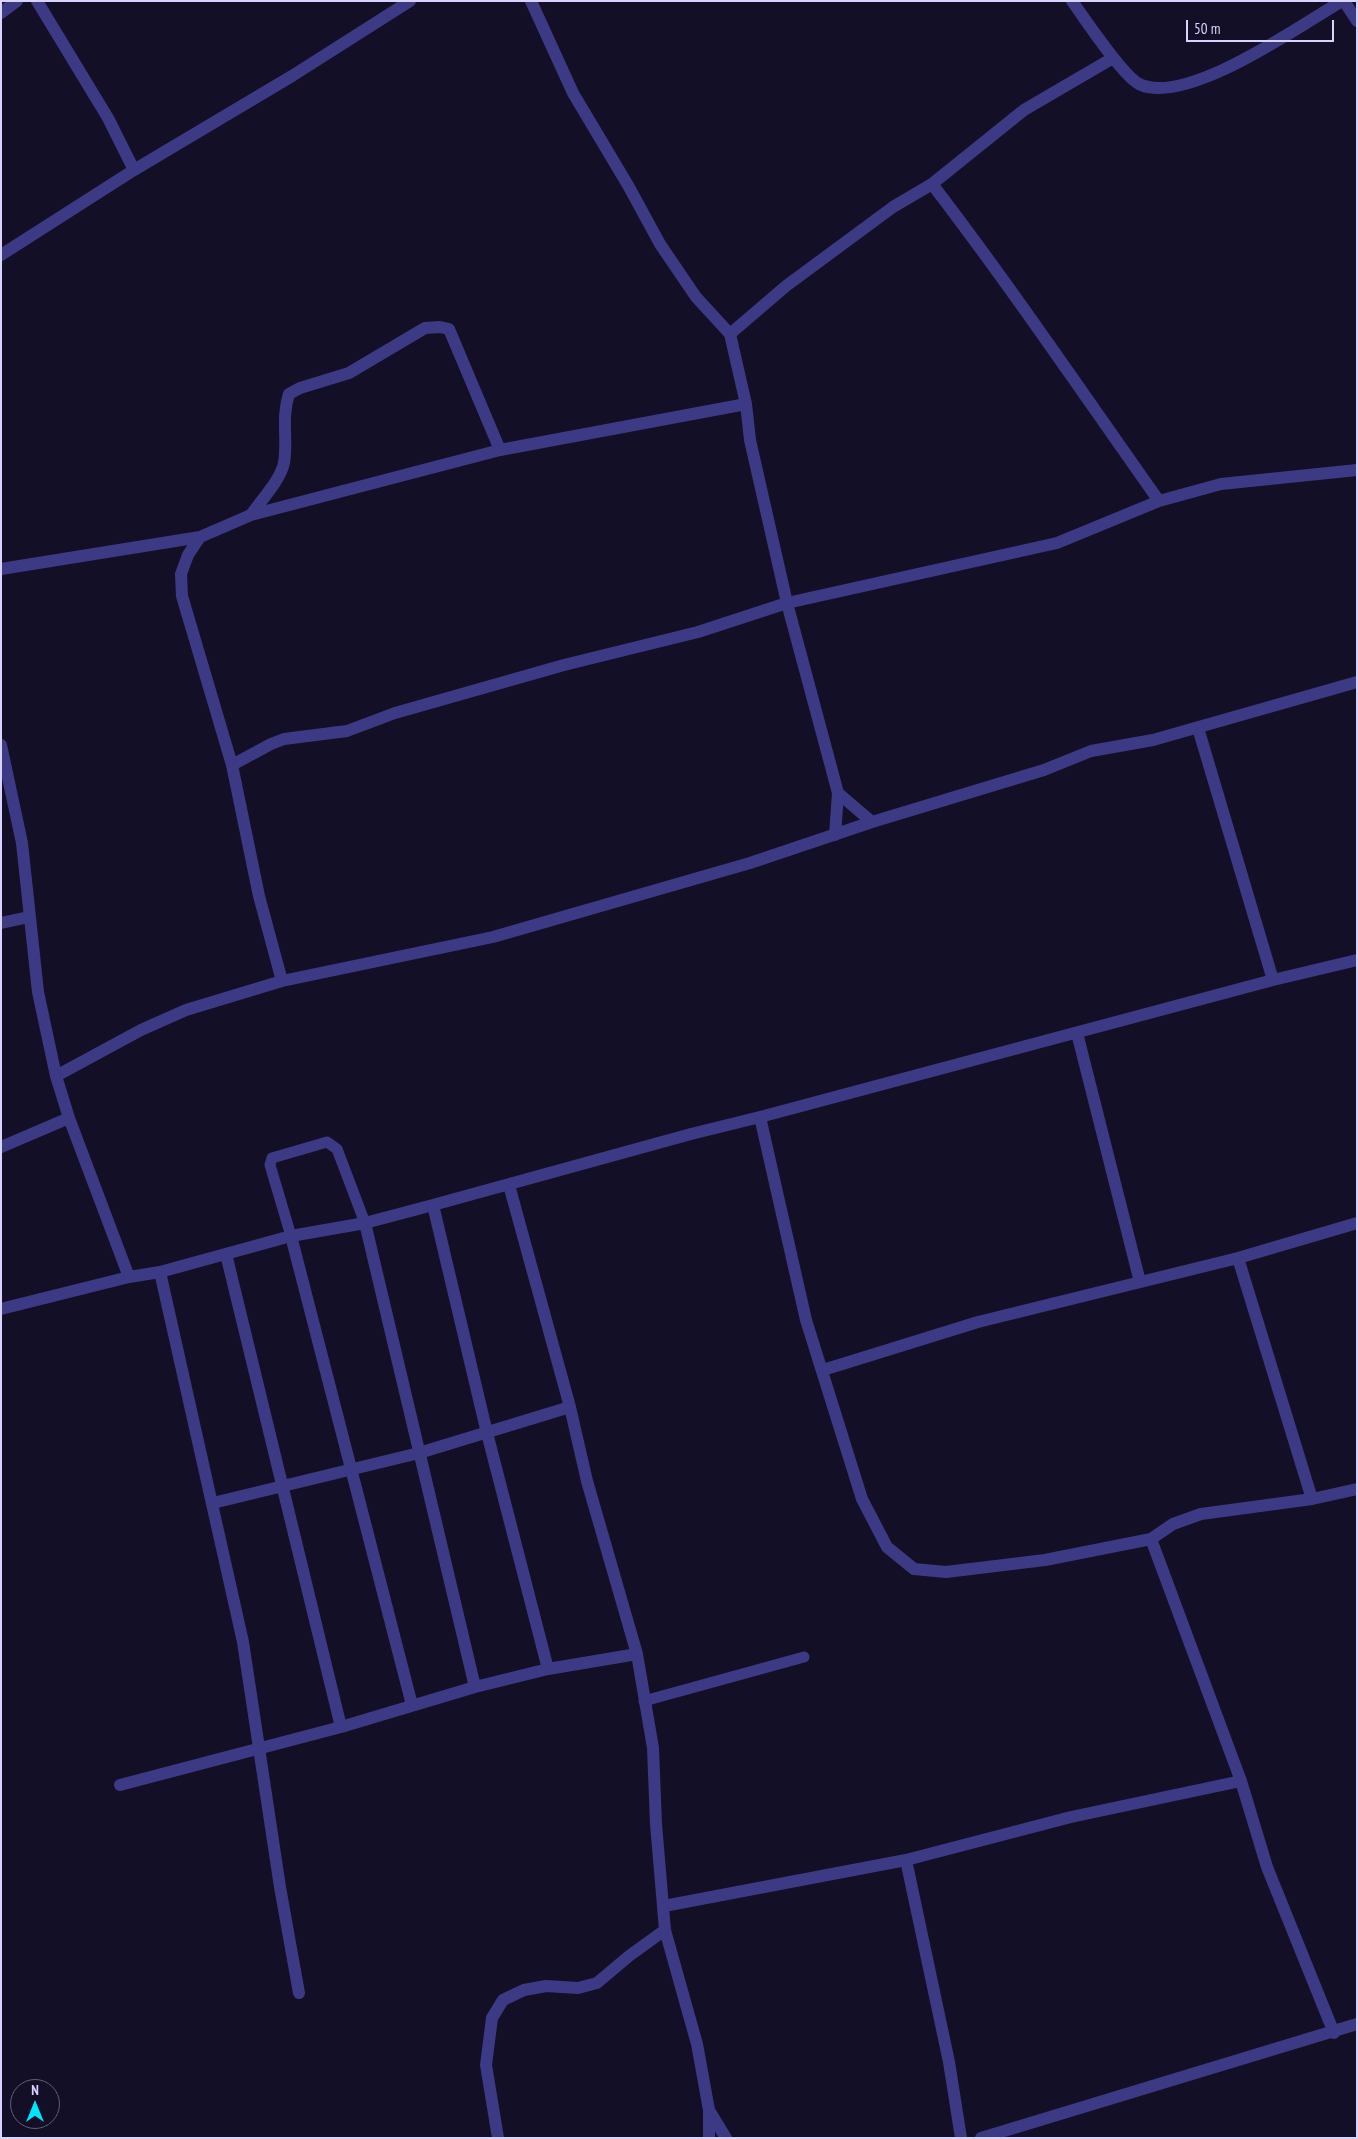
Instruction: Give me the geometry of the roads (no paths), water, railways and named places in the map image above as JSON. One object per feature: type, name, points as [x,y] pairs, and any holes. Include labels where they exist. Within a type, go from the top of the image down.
[{"type":"street","points":[[1,13],[17,1]]},
{"type":"street","points":[[37,1],[108,118],[134,170]]},
{"type":"street","points":[[1,255],[134,170],[292,76],[410,1]]},
{"type":"street","points":[[531,1],[573,93],[629,187],[660,244],[696,297],[730,334],[746,404],[750,440],[787,603],[838,793],[835,835]]},
{"type":"street","points":[[1072,1],[1114,58],[1138,84],[1162,90],[1188,85],[1218,74],[1343,1],[1357,20]]},
{"type":"street","points":[[730,334],[794,280],[892,207],[932,184],[1024,110],[1114,58]]},
{"type":"street","points":[[932,184],[1039,329],[1087,401],[1159,501]]},
{"type":"street","points":[[251,515],[277,478],[284,464],[284,408],[289,394],[300,388],[350,373],[425,328],[440,326],[449,330],[500,450]]},
{"type":"street","points":[[1,569],[200,537],[251,515],[500,450],[746,404]]},
{"type":"street","points":[[232,765],[284,739],[346,731],[395,713],[564,665],[698,632],[787,603],[1057,543],[1159,501],[1221,484],[1357,470]]},
{"type":"street","points":[[200,537],[188,556],[181,574],[182,596],[232,765],[259,896],[282,981]]},
{"type":"street","points":[[56,1076],[141,1030],[186,1010],[282,981],[493,937],[750,863],[872,822],[1044,770],[1091,751],[1153,740],[1357,682]]},
{"type":"street","points":[[1198,728],[1273,980]]},
{"type":"street","points":[[1,745],[22,843],[38,992],[56,1076],[69,1118],[129,1277]]},
{"type":"street","points":[[838,793],[872,822]]},
{"type":"street","points":[[1,923],[29,916]]},
{"type":"street","points":[[1,1309],[129,1277],[160,1272],[291,1236],[364,1223],[433,1206],[682,1136],[760,1117],[1273,980],[1357,960]]},
{"type":"street","points":[[1077,1033],[1140,1282]]},
{"type":"street","points":[[760,1117],[806,1320],[862,1499],[887,1547],[914,1569],[946,1572],[1045,1560],[1151,1539],[1173,1524],[1201,1514],[1312,1499],[1357,1489]]},
{"type":"street","points":[[1,1147],[69,1118]]},
{"type":"street","points":[[509,1185],[570,1407],[587,1481],[637,1654],[653,1748],[656,1824],[666,1930],[697,2044],[709,2110],[709,2138]]},
{"type":"street","points":[[433,1206],[487,1433],[548,1669]]},
{"type":"street","points":[[364,1223],[475,1687]]},
{"type":"street","points":[[823,1370],[978,1322],[1238,1258],[1357,1223]]},
{"type":"street","points":[[291,1236],[412,1705]]},
{"type":"street","points":[[226,1254],[341,1727]]},
{"type":"street","points":[[1238,1258],[1312,1499]]},
{"type":"street","points":[[160,1272],[243,1642],[280,1887],[299,1993]]},
{"type":"street","points":[[213,1503],[419,1453],[570,1407]]},
{"type":"street","points":[[1151,1539],[1240,1781],[1267,1867],[1334,2033]]},
{"type":"street","points":[[120,1785],[341,1727],[475,1687],[548,1669],[637,1654]]},
{"type":"street","points":[[664,1906],[906,1860],[1071,1817],[1240,1781]]},
{"type":"street","points":[[906,1860],[949,2062],[961,2138]]},
{"type":"street","points":[[498,2138],[486,2065],[492,2018],[503,2000],[524,1990],[546,1986],[578,1988],[596,1983],[628,1956],[666,1930]]},
{"type":"street","points":[[981,2138],[1334,2033],[1357,2024]]},
{"type":"street","points":[[709,2110],[726,2138]]},
{"type":"lane","points":[[291,1236],[270,1165],[272,1158],[327,1142],[337,1149],[364,1223]]},
{"type":"lane","points":[[644,1702],[804,1658]]}]
